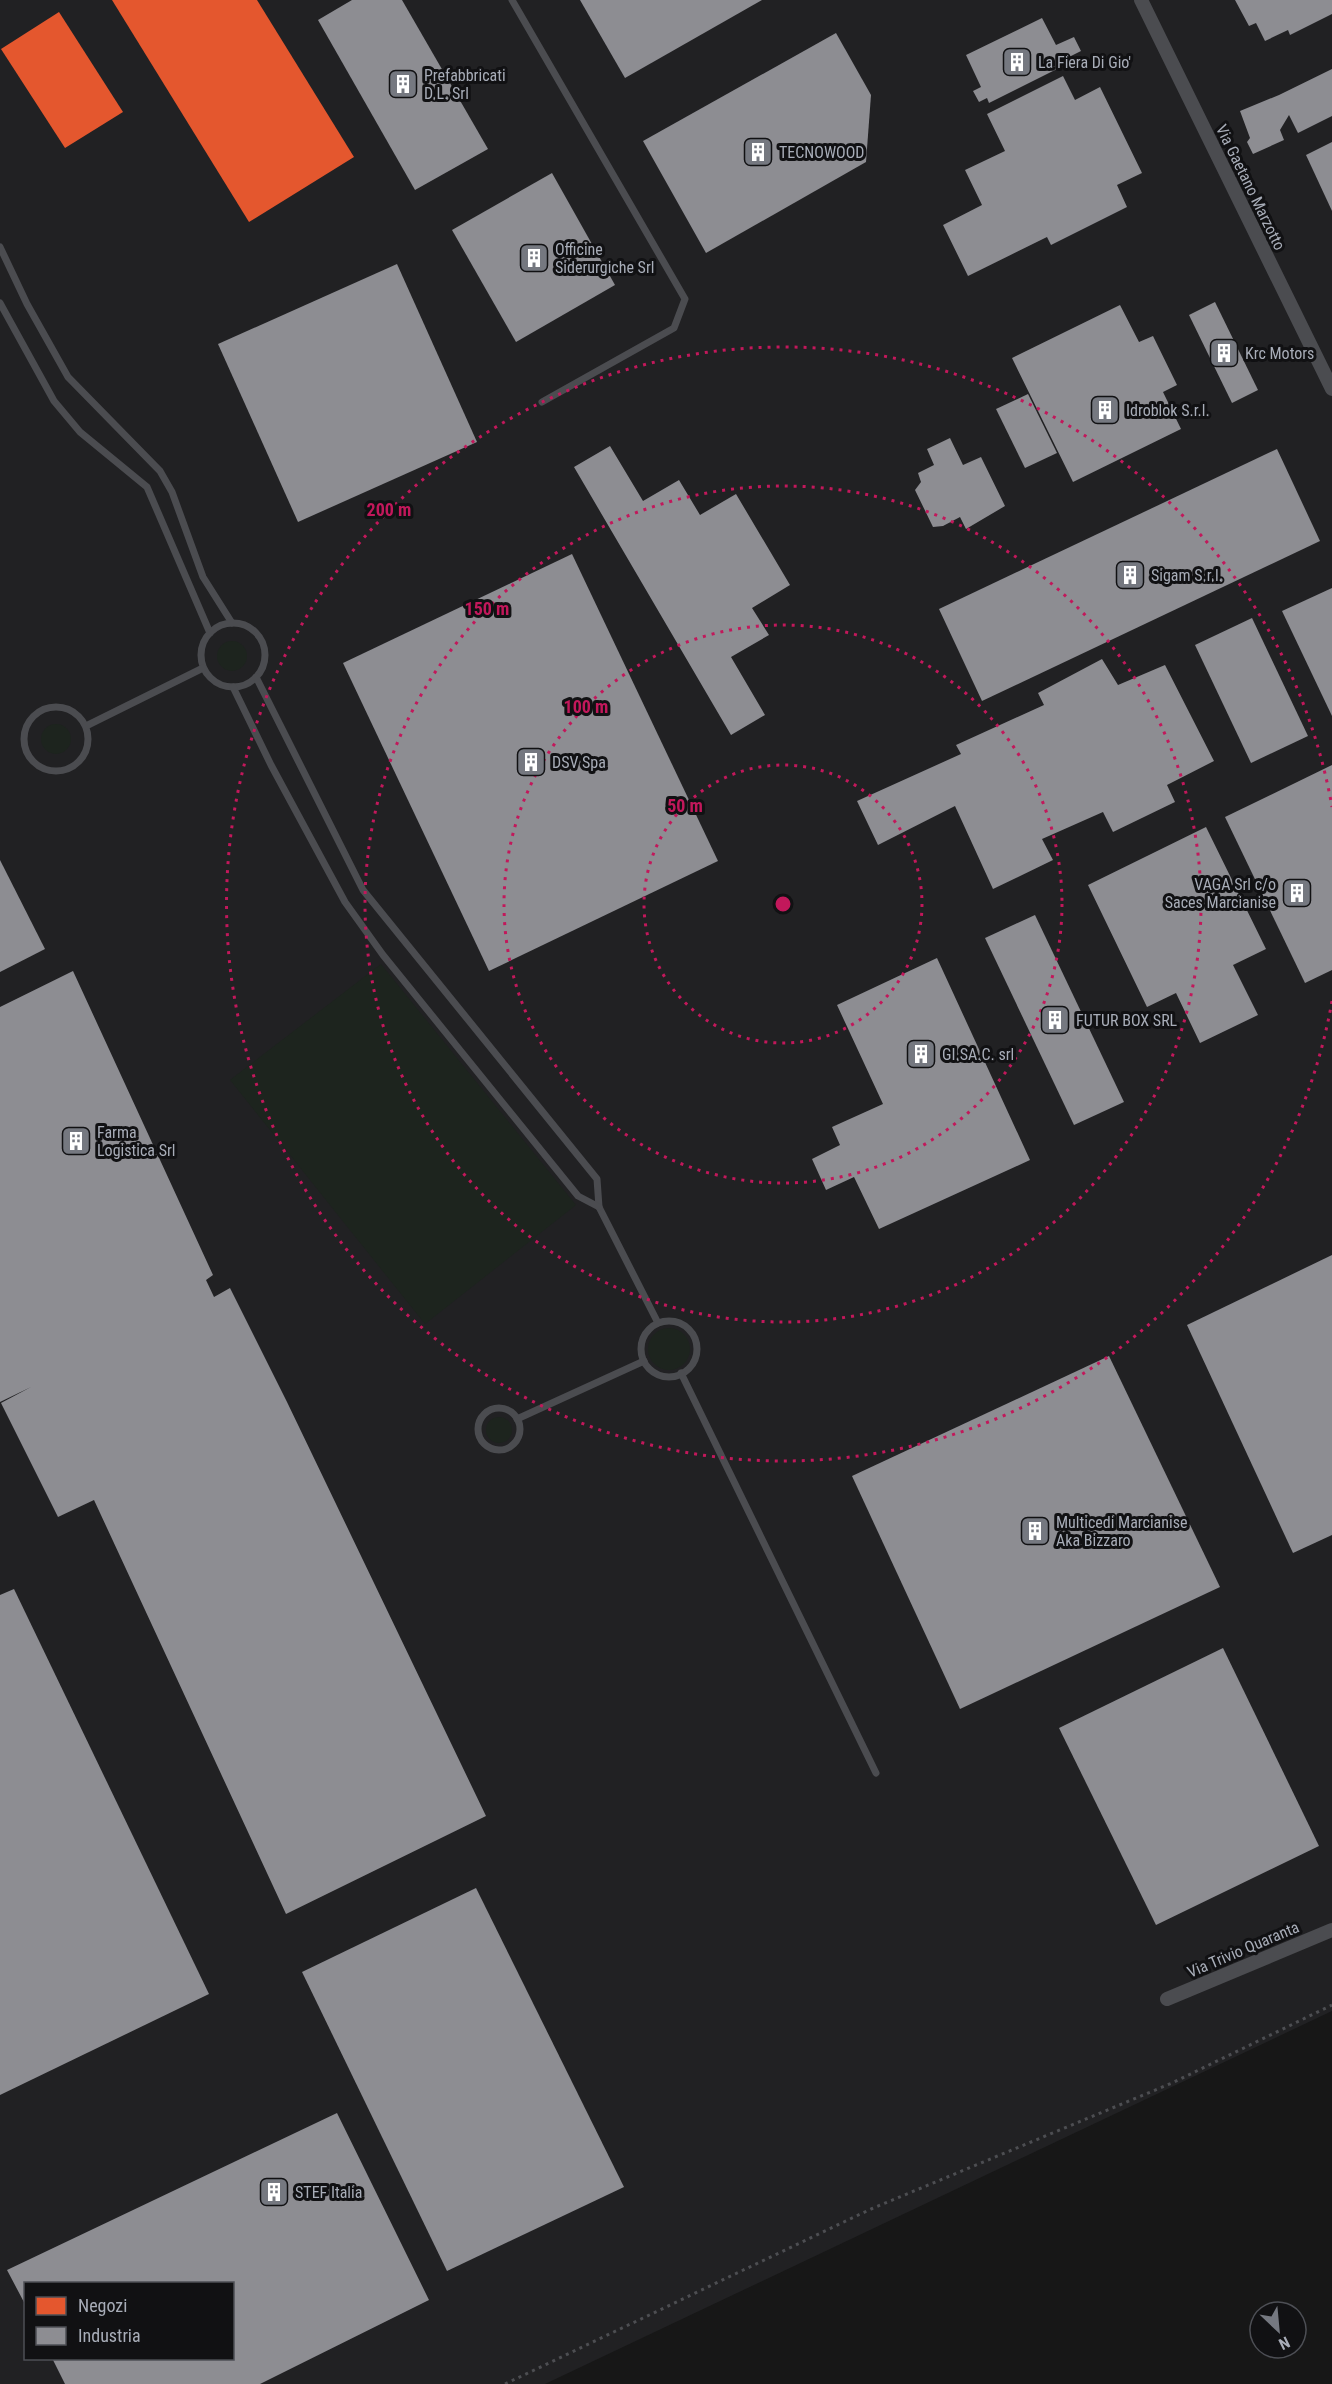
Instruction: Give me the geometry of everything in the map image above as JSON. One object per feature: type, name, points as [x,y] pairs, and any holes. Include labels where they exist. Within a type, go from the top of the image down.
[{"type":"street","name":"Via Gaetano Marzotto","points":[[1141,0],[1332,389]]},
{"type":"street","name":"Via Trivio Quaranta","points":[[1167,1999],[1332,1930]]},
{"type":"lane","points":[[512,0],[685,299],[674,328],[543,402]]},
{"type":"lane","points":[[0,246],[27,304],[68,377],[160,471],[172,492],[203,577],[232,623]]},
{"type":"lane","points":[[0,303],[54,400],[80,432],[147,487],[210,633]]},
{"type":"lane","points":[[232,623],[243,624],[260,638],[265,658],[262,669],[256,677],[242,686],[233,687],[215,682],[203,668],[201,649],[210,633],[224,624],[232,623]]},
{"type":"lane","points":[[86,726],[203,668]]},
{"type":"lane","points":[[256,677],[363,890],[597,1179],[599,1208],[658,1323]]},
{"type":"lane","points":[[233,687],[271,765],[345,902],[383,955],[579,1196],[599,1208]]},
{"type":"lane","points":[[49,707],[71,710],[80,716],[86,726],[88,746],[77,763],[69,768],[49,770],[32,760],[26,751],[25,729],[38,712],[49,707]]},
{"type":"lane","points":[[677,1322],[693,1334],[696,1352],[688,1368],[681,1373],[664,1376],[656,1373],[644,1361],[642,1344],[644,1335],[658,1323],[677,1322]]},
{"type":"lane","points":[[518,1419],[644,1361]]},
{"type":"lane","points":[[681,1373],[876,1773]]},
{"type":"lane","points":[[493,1409],[507,1410],[518,1419],[520,1433],[508,1449],[494,1450],[479,1437],[478,1430],[482,1417],[493,1409]]},
{"type":"path","points":[[505,2384],[871,2209],[1172,2083],[1332,2005]]},
{"type":"shaded area","points":[[0,0],[1332,0],[1332,2011],[545,2384],[0,2384]]},
{"type":"shaded area","points":[[232,641],[238,642],[246,650],[246,662],[238,670],[232,671],[226,670],[218,662],[217,656],[218,650],[226,642]]},
{"type":"shaded area","points":[[56,724],[62,725],[70,733],[70,745],[62,753],[56,754],[50,753],[42,745],[41,739],[42,733],[50,725]]},
{"type":"shaded area","points":[[381,964],[576,1205],[425,1324],[230,1080]]},
{"type":"shaded area","points":[[669,1328],[684,1334],[690,1349],[684,1364],[669,1370],[654,1364],[648,1349],[654,1334]]},
{"type":"shaded area","points":[[499,1417],[508,1421],[512,1430],[508,1439],[499,1443],[490,1439],[486,1430],[490,1421]]},
{"type":"building: Negozi","points":[[112,0],[257,0],[354,157],[249,222]]},
{"type":"building: Negozi","points":[[59,12],[123,112],[65,148],[1,49]]},
{"type":"building: Industria","name":"Prefabbricati D.L. Srl","points":[[352,0],[402,0],[488,149],[415,190],[318,20]]},
{"type":"building: Industria","points":[[580,0],[762,0],[625,78]]},
{"type":"building: Industria","points":[[1235,0],[1332,0],[1332,14],[1290,35],[1288,30],[1265,41],[1256,23],[1249,26]]},
{"type":"building: Industria","name":"La Fiera Di Gio'","points":[[1042,18],[1056,45],[1074,37],[1081,51],[1063,60],[1065,65],[989,103],[987,98],[979,102],[973,91],[981,87],[966,55]]},
{"type":"building: Industria","name":"TECNOWOOD","points":[[836,33],[871,95],[866,162],[706,253],[643,141]]},
{"type":"building: Industria","points":[[1332,69],[1332,116],[1298,133],[1289,115],[1280,130],[1284,140],[1253,154],[1247,142],[1250,138],[1240,111]]},
{"type":"building: Industria","points":[[1063,76],[1075,100],[1100,87],[1142,173],[1117,185],[1127,207],[1051,245],[1047,237],[968,276],[943,225],[982,205],[965,170],[1005,151],[987,114]]},
{"type":"building: Industria","points":[[1332,142],[1332,211],[1306,155]]},
{"type":"building: Industria","name":"Officine Siderurgiche Srl","points":[[552,173],[615,285],[516,342],[452,230]]},
{"type":"building: Industria","points":[[397,264],[477,442],[298,522],[218,344]]},
{"type":"building: Industria","name":"Krc Motors","points":[[1215,302],[1258,390],[1232,403],[1189,315]]},
{"type":"building: Industria","name":"Idroblok S.r.l.","points":[[1120,305],[1139,342],[1153,336],[1177,385],[1163,392],[1181,429],[1073,482],[1012,358]]},
{"type":"building: Industria","points":[[1028,394],[1057,453],[1025,468],[996,409]]},
{"type":"building: Industria","points":[[950,438],[963,465],[981,457],[1005,506],[966,529],[960,517],[943,526],[933,527],[915,490],[921,482],[918,473],[934,465],[927,449]]},
{"type":"building: Industria","points":[[610,446],[643,501],[679,480],[700,515],[736,494],[790,585],[752,608],[769,635],[731,657],[765,715],[731,735],[574,467]]},
{"type":"building: Industria","name":"Sigam S.r.l.","points":[[1277,449],[1320,541],[982,701],[939,609]]},
{"type":"building: Industria","name":"DSV Spa","points":[[572,554],[718,861],[489,971],[343,663]]},
{"type":"building: Industria","points":[[1332,588],[1332,716],[1282,611]]},
{"type":"building: Industria","points":[[1252,618],[1308,736],[1251,763],[1195,645]]},
{"type":"building: Industria","points":[[1102,659],[1118,685],[1165,665],[1214,761],[1167,785],[1175,802],[1113,832],[1103,812],[1042,839],[1053,860],[993,889],[955,806],[878,845],[857,801],[961,754],[956,745],[1044,705],[1038,693]]},
{"type":"building: Industria","name":"VAGA Srl c/o Saces Marcianise","points":[[1332,765],[1332,970],[1305,983],[1225,817]]},
{"type":"building: Industria","points":[[1206,827],[1266,949],[1233,965],[1258,1015],[1200,1043],[1176,993],[1147,1007],[1088,885]]},
{"type":"building: Industria","points":[[0,860],[45,949],[0,972]]},
{"type":"building: Industria","name":"FUTUR BOX SRL","points":[[1035,915],[1124,1102],[1074,1125],[985,938]]},
{"type":"building: Industria","name":"GI.SA.C. srl","points":[[937,958],[1030,1160],[879,1229],[854,1177],[826,1190],[812,1159],[840,1145],[832,1127],[883,1104],[837,1005]]},
{"type":"building: Industria","points":[[73,971],[213,1275],[206,1280],[214,1297],[230,1288],[486,1816],[286,1914],[94,1500],[58,1517],[1,1403],[31,1387],[0,1402],[0,1007]]},
{"type":"building: Industria","points":[[1332,1255],[1332,1535],[1293,1553],[1187,1325]]},
{"type":"building: Industria","name":"Multicedi Marcianise Aka Bizzaro","points":[[1109,1356],[1220,1587],[960,1709],[852,1476]]},
{"type":"building: Industria","points":[[14,1589],[209,1994],[0,2095],[0,1595]]},
{"type":"building: Industria","points":[[1223,1648],[1319,1846],[1156,1925],[1059,1728]]},
{"type":"building: Industria","points":[[476,1888],[624,2187],[447,2271],[302,1972]]},
{"type":"building: Industria","name":"STEF Italia","points":[[337,2113],[429,2300],[260,2384],[65,2384],[53,2360],[234,2360],[234,2282],[24,2282],[24,2302],[7,2270]]},
{"type":"place","name":"La Fiera Di Gio'","points":[[1017,62]]},
{"type":"place","name":"Prefabbricati D.L. Srl","points":[[403,84]]},
{"type":"place","name":"TECNOWOOD","points":[[758,152]]},
{"type":"place","name":"Officine Siderurgiche Srl","points":[[534,258]]},
{"type":"place","name":"Krc Motors","points":[[1224,353]]},
{"type":"place","name":"Idroblok S.r.l.","points":[[1105,410]]},
{"type":"place","name":"Sigam S.r.l.","points":[[1130,575]]},
{"type":"place","name":"DSV Spa","points":[[531,762]]},
{"type":"place","name":"VAGA Srl c/o Saces Marcianise","points":[[1297,893]]},
{"type":"place","name":"FUTUR BOX SRL","points":[[1055,1020]]},
{"type":"place","name":"GI.SA.C. srl","points":[[921,1054]]},
{"type":"place","name":"Farma Logistica Srl","points":[[76,1141]]},
{"type":"place","name":"Multicedi Marcianise Aka Bizzaro","points":[[1035,1531]]},
{"type":"place","name":"STEF Italia","points":[[274,2192]]}]
